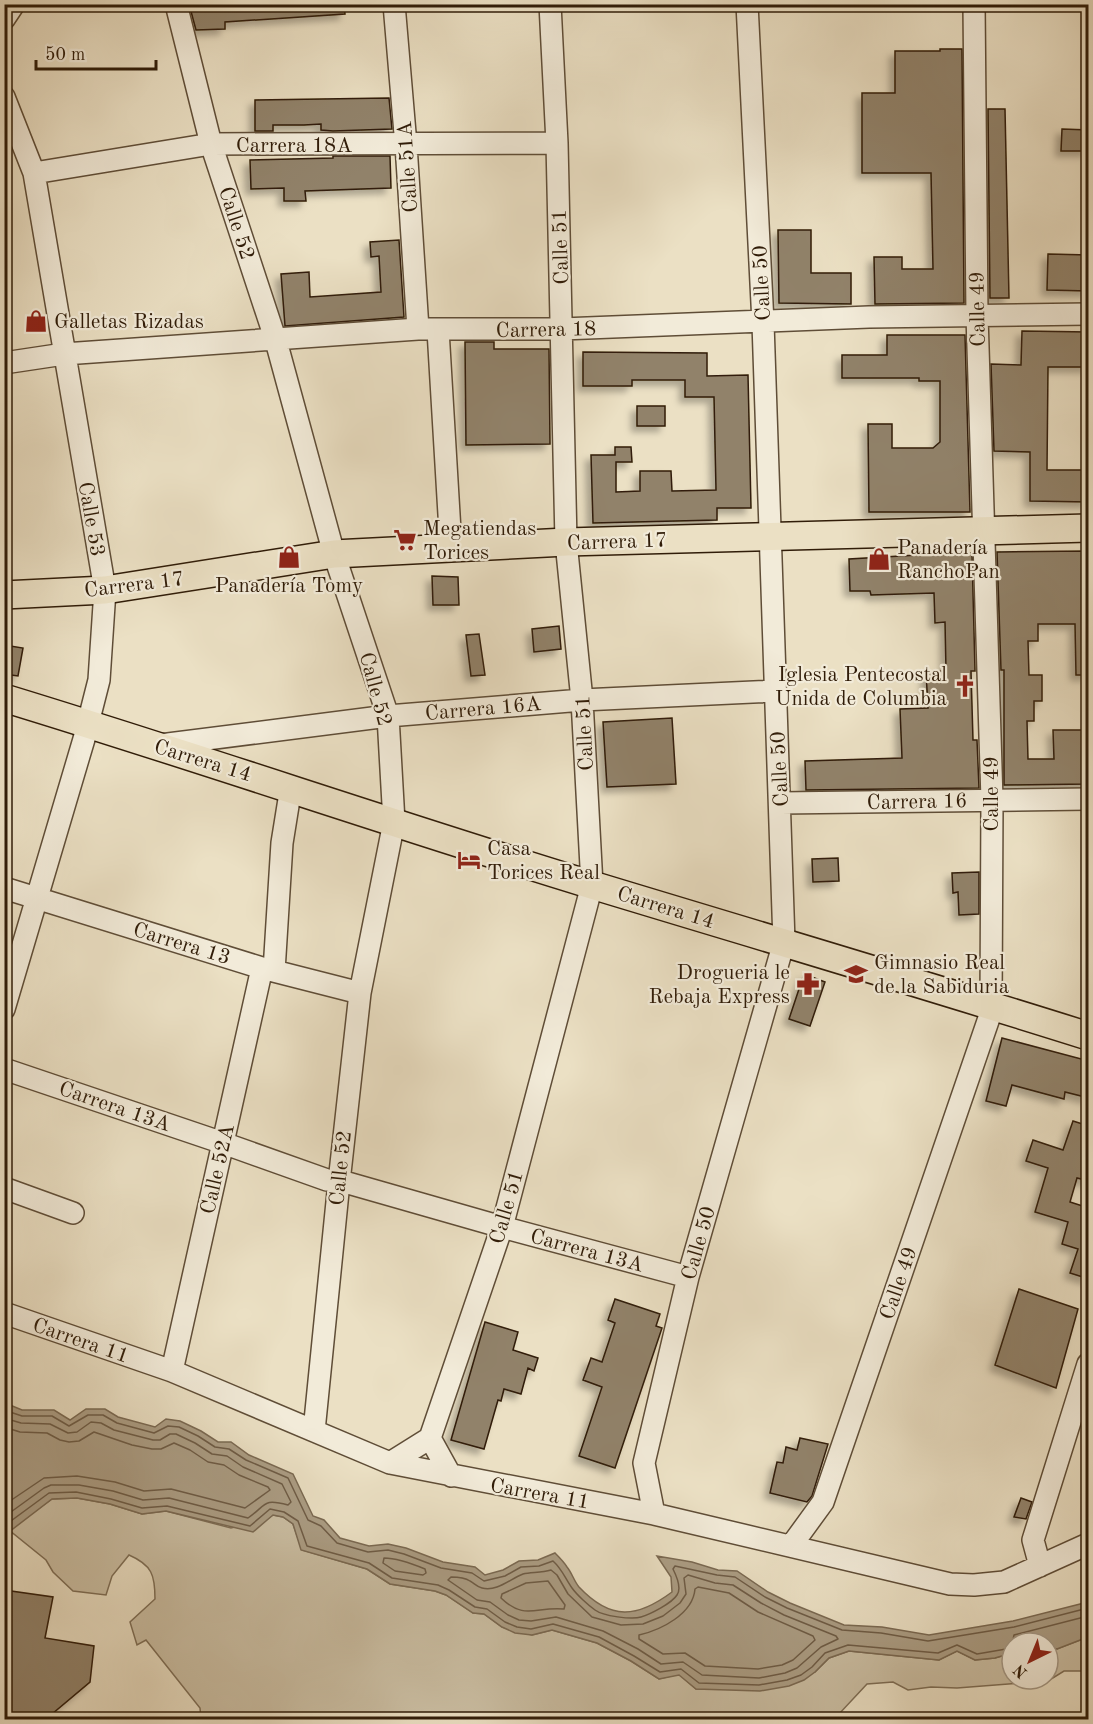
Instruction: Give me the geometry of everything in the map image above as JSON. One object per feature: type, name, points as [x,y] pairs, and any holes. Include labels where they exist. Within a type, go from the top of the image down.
[{"type":"main road","name":"Carrera 17","points":[[4,595],[105,590],[334,554],[566,542],[1089,528]]},
{"type":"main road","name":"Carrera 14","points":[[4,698],[291,787],[592,885],[1089,1036]]},
{"type":"street","points":[[4,20],[14,4]]},
{"type":"street","name":"Calle 52","points":[[176,4],[212,144],[276,341],[334,554],[388,716],[394,822],[360,993],[314,1431]]},
{"type":"street","name":"Calle 51A","points":[[394,4],[406,145],[451,548]]},
{"type":"street","name":"Calle 51","points":[[430,1438],[502,1227],[592,885],[582,700],[566,542],[557,143],[550,4]]},
{"type":"street","name":"Calle 50","points":[[654,1514],[644,1463],[688,1277],[784,942],[763,323],[747,4]]},
{"type":"street","name":"Calle 49","points":[[791,1546],[823,1502],[985,1029],[991,1005],[992,800],[977,315],[974,4]]},
{"type":"street","name":"Calle 53","points":[[4,97],[10,129],[34,173],[105,590],[99,680],[4,1009]]},
{"type":"street","name":"Carrera 18A","points":[[34,173],[212,144],[557,143]]},
{"type":"street","name":"Carrera 18","points":[[4,363],[64,354],[428,330],[562,329],[763,323],[869,317],[1089,314]]},
{"type":"street","name":"Carrera 16A","points":[[156,746],[388,716],[582,700],[775,691]]},
{"type":"street","name":"Calle 52A","points":[[172,1371],[223,1143],[268,969],[282,843],[291,787]]},
{"type":"street","name":"Carrera 16","points":[[781,803],[1089,798]]},
{"type":"street","name":"Carrera 13","points":[[4,888],[268,969],[360,993]]},
{"type":"street","name":"Carrera 13A","points":[[5,1070],[327,1180]]},
{"type":"street","name":"Carrera 13A","points":[[348,1183],[688,1277]]},
{"type":"street","points":[[4,1188],[73,1213]]},
{"type":"street","name":"Carrera 11","points":[[4,1313],[172,1371],[390,1463],[654,1514],[950,1584],[974,1585],[1004,1582],[1089,1544]]},
{"type":"street","points":[[1040,1566],[1033,1540],[1089,1364]]},
{"type":"street","points":[[390,1463],[430,1438],[451,1476]]},
{"type":"shaded area","points":[[77,1498],[110,1504],[142,1514],[166,1511],[231,1528],[267,1519],[273,1515],[283,1517],[293,1524],[302,1550],[367,1569],[390,1584],[435,1591],[446,1595],[473,1613],[484,1614],[502,1627],[532,1635],[552,1630],[597,1643],[659,1679],[679,1674],[696,1689],[717,1689],[815,1672],[829,1658],[849,1651],[939,1660],[957,1651],[975,1660],[1000,1657],[1000,1685],[908,1690],[893,1682],[867,1684],[838,1715],[837,1719],[201,1719],[200,1708],[146,1640],[137,1645],[130,1622],[155,1599],[153,1577],[143,1563],[129,1555],[112,1576],[106,1595],[73,1591],[53,1572],[46,1560],[9,1530],[52,1499]]},
{"type":"shaded area","points":[[1088,1637],[1088,1671],[1064,1671],[1060,1674],[1060,1648]]},
{"type":"water","points":[[5,1403],[22,1410],[54,1410],[70,1420],[86,1409],[105,1409],[118,1417],[155,1427],[166,1419],[180,1421],[218,1442],[231,1442],[249,1455],[293,1474],[313,1516],[324,1520],[340,1538],[369,1546],[388,1544],[406,1548],[443,1562],[475,1567],[485,1575],[503,1570],[519,1561],[538,1560],[555,1553],[566,1565],[579,1587],[602,1606],[613,1610],[636,1611],[659,1601],[672,1592],[671,1577],[657,1556],[692,1562],[718,1570],[737,1571],[768,1592],[844,1625],[882,1627],[929,1635],[1013,1621],[1088,1602],[1088,1637],[1060,1648],[1060,1631],[1000,1631],[1000,1657],[975,1660],[957,1651],[939,1660],[849,1651],[829,1658],[804,1680],[789,1686],[760,1691],[696,1689],[679,1675],[659,1679],[597,1643],[552,1630],[532,1635],[515,1633],[484,1614],[473,1613],[446,1595],[435,1591],[390,1584],[367,1569],[301,1550],[293,1524],[283,1517],[273,1515],[253,1532],[166,1511],[142,1514],[110,1504],[77,1498],[52,1499],[5,1535]]},
{"type":"building","points":[[189,4],[344,4],[345,14],[225,22],[225,29],[196,30]]},
{"type":"building","points":[[940,49],[962,49],[964,303],[875,304],[874,257],[902,257],[902,269],[933,269],[931,173],[862,173],[862,93],[895,93],[895,51],[940,51]]},
{"type":"building","points":[[389,98],[392,129],[333,131],[321,130],[321,124],[273,125],[273,131],[255,131],[255,100]]},
{"type":"building","points":[[988,109],[1005,109],[1009,298],[990,298]]},
{"type":"building","points":[[1062,129],[1089,130],[1089,151],[1061,151]]},
{"type":"building","points":[[333,156],[390,156],[391,188],[305,191],[306,201],[284,201],[284,188],[251,189],[250,160],[333,158]]},
{"type":"building","points":[[778,230],[811,230],[811,273],[851,273],[851,304],[779,303]]},
{"type":"building","points":[[399,240],[404,317],[285,326],[281,274],[309,272],[310,297],[381,292],[379,256],[371,257],[370,242]]},
{"type":"building","points":[[1048,254],[1089,255],[1089,291],[1047,290]]},
{"type":"building","points":[[1022,331],[1089,332],[1089,367],[1048,367],[1047,470],[1089,470],[1089,502],[1030,501],[1030,452],[994,451],[991,364],[1021,365]]},
{"type":"building","points":[[887,335],[965,335],[970,512],[869,512],[868,424],[892,424],[892,448],[933,448],[940,442],[940,381],[919,381],[919,378],[842,378],[842,355],[887,355]]},
{"type":"building","points":[[465,342],[494,342],[494,349],[549,349],[550,444],[466,445]]},
{"type":"building","points":[[583,352],[707,353],[707,376],[748,375],[751,508],[717,508],[717,520],[593,523],[591,455],[615,455],[615,447],[631,447],[632,462],[616,462],[616,492],[640,491],[640,471],[671,471],[672,491],[716,490],[714,397],[685,397],[685,380],[632,380],[632,386],[583,386]]},
{"type":"building","points":[[637,406],[665,406],[665,426],[637,426]]},
{"type":"building","points":[[1089,551],[1089,675],[1076,675],[1075,624],[1038,624],[1038,641],[1028,641],[1029,675],[1042,675],[1042,701],[1034,701],[1034,721],[1027,721],[1028,759],[1054,759],[1053,730],[1089,730],[1089,784],[1004,785],[1004,670],[1001,670],[997,552]]},
{"type":"building","points":[[972,553],[975,671],[971,671],[973,740],[977,740],[979,788],[806,790],[805,761],[902,758],[900,709],[928,708],[926,672],[946,671],[945,622],[935,623],[934,593],[871,595],[870,591],[850,591],[849,559]]},
{"type":"building","points":[[432,576],[458,577],[459,605],[433,605]]},
{"type":"building","points":[[559,626],[561,649],[534,652],[532,629]]},
{"type":"building","points":[[479,634],[485,675],[471,676],[466,635]]},
{"type":"building","points":[[4,645],[23,648],[18,676],[4,674]]},
{"type":"building","points":[[672,718],[676,784],[607,787],[603,722]]},
{"type":"building","points":[[838,858],[839,881],[813,882],[812,859]]},
{"type":"building","points":[[979,872],[979,914],[959,915],[958,892],[953,893],[952,873]]},
{"type":"building","points":[[804,974],[825,982],[810,1026],[789,1019]]},
{"type":"building","points":[[1002,1038],[1089,1061],[1089,1098],[1065,1092],[1064,1099],[1012,1085],[1006,1106],[986,1101]]},
{"type":"building","points":[[1073,1121],[1089,1126],[1089,1181],[1077,1178],[1070,1202],[1089,1208],[1089,1279],[1070,1273],[1078,1249],[1062,1244],[1068,1222],[1035,1212],[1048,1168],[1026,1161],[1033,1140],[1063,1150]]},
{"type":"building","points":[[1019,1289],[1078,1309],[1056,1388],[995,1365]]},
{"type":"building","points":[[615,1299],[660,1314],[656,1326],[662,1328],[615,1468],[579,1456],[602,1387],[583,1380],[591,1358],[602,1362],[615,1323],[608,1320]]},
{"type":"building","points":[[485,1322],[518,1332],[513,1350],[538,1358],[534,1371],[528,1368],[521,1394],[504,1389],[501,1401],[498,1400],[484,1449],[451,1440]]},
{"type":"building","points":[[800,1438],[828,1444],[812,1496],[807,1502],[770,1493],[777,1462],[783,1463],[786,1447],[797,1450]]},
{"type":"building","points":[[1021,1498],[1032,1502],[1026,1519],[1014,1517]]},
{"type":"building","points":[[4,1590],[53,1597],[45,1638],[94,1646],[90,1682],[46,1719],[4,1719]]},
{"type":"place","name":"Galletas Rizadas","points":[[36,321]]},
{"type":"place","name":"Megatiendas Torices","points":[[405,540]]},
{"type":"place","name":"Panadería Tomy","points":[[289,557]]},
{"type":"place","name":"Panadería RanchoPan","points":[[879,559]]},
{"type":"place","name":"Iglesia Pentecostal Unida de Columbia","points":[[965,686]]},
{"type":"place","name":"Casa Torices Real","points":[[469,860]]},
{"type":"place","name":"Gimnasio Real de la Sabiduria","points":[[856,974]]},
{"type":"place","name":"Drogueria le Rebaja Express","points":[[808,984]]}]
